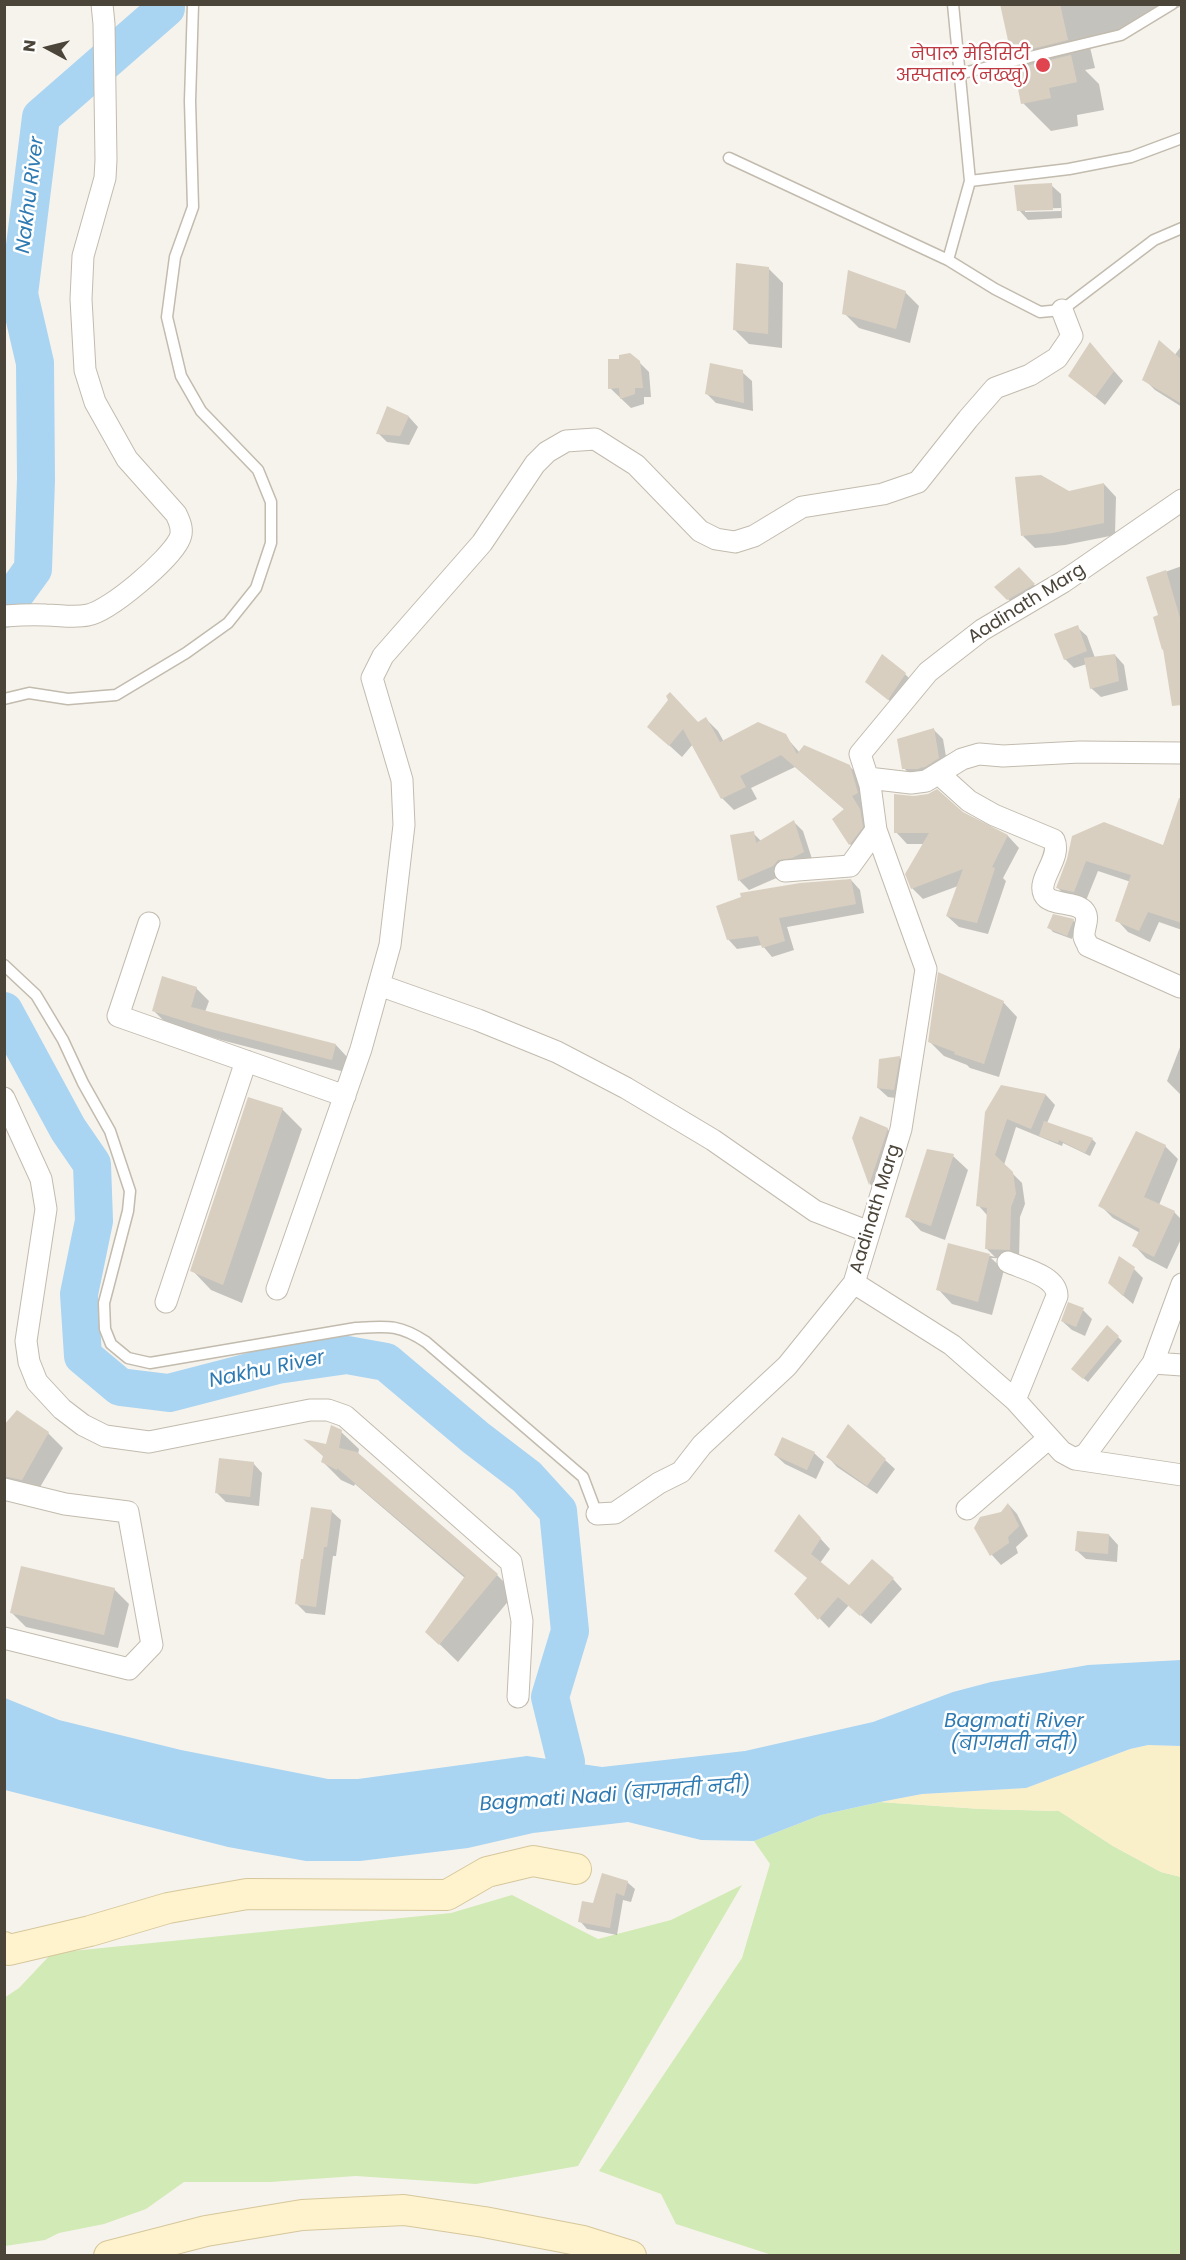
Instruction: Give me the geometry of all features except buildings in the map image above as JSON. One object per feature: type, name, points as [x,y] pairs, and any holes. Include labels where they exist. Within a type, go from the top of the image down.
[{"type":"street","points":[[4,616],[90,615],[130,590],[166,559],[181,538],[181,524],[176,514],[127,459],[95,402],[85,370],[81,299],[83,256],[105,178],[106,160],[102,4]]},
{"type":"street","points":[[277,1289],[361,1049],[390,945],[404,825],[402,780],[372,678],[383,656],[482,543],[535,464],[547,452],[566,441],[596,439],[636,465],[700,531],[716,539],[735,542],[754,536],[801,507],[883,494],[918,482],[995,388],[1030,375],[1057,358],[1072,336],[1062,310]]},
{"type":"street","name":"Aadinath Marg","points":[[597,1514],[615,1514],[659,1483],[681,1472],[702,1445],[787,1366],[854,1283],[901,1130],[926,969],[876,830],[869,782],[860,754],[928,672],[982,630],[1063,582],[1182,500]]},
{"type":"street","points":[[869,782],[926,781],[962,759],[979,753],[1003,756],[1080,752],[1182,753]]},
{"type":"street","points":[[939,774],[969,801],[994,815],[1054,840],[1055,855],[1043,885],[1043,892],[1048,899],[1081,908],[1087,919],[1084,937],[1088,945],[1180,987]]},
{"type":"street","points":[[785,871],[850,866],[876,830]]},
{"type":"street","points":[[149,923],[118,1016],[345,1096]]},
{"type":"street","points":[[379,985],[478,1020],[558,1052],[626,1088],[713,1140],[815,1211],[869,1232]]},
{"type":"street","points":[[166,1302],[246,1061]]},
{"type":"street","points":[[4,1098],[42,1179],[46,1209],[26,1341],[29,1362],[37,1382],[62,1409],[82,1425],[105,1436],[149,1442],[310,1410],[328,1410],[345,1416],[511,1562],[522,1621],[518,1697]]},
{"type":"street","points":[[1008,1262],[1047,1279],[1057,1290],[1057,1296],[1015,1400]]},
{"type":"street","points":[[854,1283],[952,1345],[1015,1400],[1062,1452],[1075,1458],[1182,1475]]},
{"type":"street","points":[[1075,1458],[1086,1454],[1152,1363],[1182,1284]]},
{"type":"street","points":[[1152,1363],[1182,1365]]},
{"type":"street","points":[[967,1509],[1049,1438]]},
{"type":"street","points":[[4,1489],[65,1504],[128,1512],[152,1645],[129,1669],[4,1638]]},
{"type":"street","points":[[4,1947],[9,1950],[90,1931],[168,1908],[247,1894],[447,1895],[486,1872],[533,1861],[576,1869]]},
{"type":"street","points":[[109,2256],[206,2231],[302,2215],[404,2210],[583,2241],[631,2256]]},
{"type":"lane","points":[[4,699],[28,693],[68,699],[116,695],[186,653],[228,623],[256,588],[271,543],[271,502],[258,470],[201,411],[181,376],[167,317],[175,257],[193,207],[190,101],[193,4]]},
{"type":"lane","points":[[948,260],[970,181],[953,4]]},
{"type":"lane","points":[[959,74],[1121,35],[1172,4]]},
{"type":"lane","points":[[970,181],[1069,169],[1120,159],[1182,138]]},
{"type":"lane","points":[[729,158],[948,260],[995,289],[1040,312],[1062,310],[1154,240],[1182,228]]},
{"type":"lane","points":[[4,965],[36,995],[63,1040],[83,1083],[110,1131],[130,1191],[128,1211],[104,1303],[105,1329],[111,1344],[128,1358],[150,1363],[356,1328],[387,1326],[408,1330],[426,1342],[584,1477],[597,1514]]},
{"type":"green space","points":[[880,1802],[981,1809],[1059,1811],[1113,1846],[1161,1872],[1181,1877],[1181,2255],[772,2255],[676,2224],[661,2194],[599,2171],[742,1958],[770,1864],[754,1841],[821,1815]]},
{"type":"green space","points":[[742,1885],[578,2166],[476,2184],[356,2176],[270,2182],[184,2182],[146,2209],[104,2224],[59,2233],[45,2240],[5,2246],[4,1998],[19,1988],[52,1953],[451,1913],[512,1895],[598,1939],[671,1920]]},
{"type":"sand","points":[[1148,1745],[1181,1746],[1181,1877],[1161,1872],[1113,1846],[1059,1811],[981,1809],[880,1802],[922,1794],[1026,1788],[1130,1749]]},
{"type":"water","points":[[1181,1660],[1181,1746],[1148,1745],[1130,1749],[1026,1788],[922,1794],[821,1815],[754,1841],[701,1840],[628,1822],[533,1833],[468,1848],[360,1861],[306,1861],[228,1847],[5,1790],[5,1698],[59,1720],[181,1750],[328,1779],[358,1779],[527,1756],[602,1767],[745,1751],[873,1722],[953,1692],[991,1682],[1088,1665]]},
{"type":"waterway","name":"Nakhu River","points":[[4,609],[33,569],[36,479],[35,363],[19,294],[41,117],[166,8],[166,4]]},
{"type":"waterway","name":"Nakhu River","points":[[4,1011],[68,1129],[92,1164],[94,1221],[79,1294],[83,1356],[120,1387],[169,1393],[277,1365],[347,1355],[386,1362],[476,1438],[527,1477],[558,1511],[570,1631],[550,1697],[566,1762],[560,1797]]},
{"type":"place","name":"नेपाल मेडिसिटी अस्पताल (नख्खु)","points":[[1043,65]]},
{"type":"water label","name":"Bagmati River (बागमती नदी)","points":[[1014,1734]]},
{"type":"water label","name":"Bagmati Nadi (बागमती नदी)","points":[[615,1796]]}]
